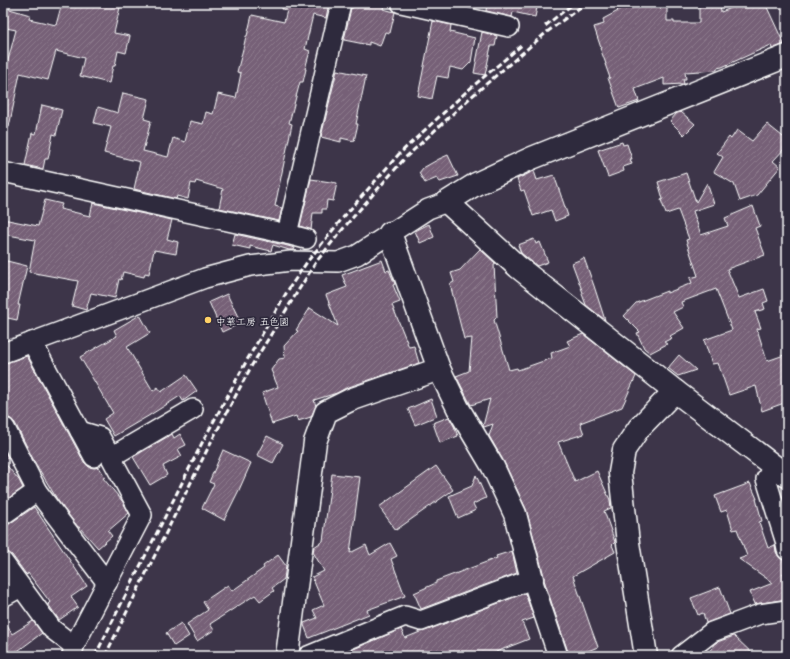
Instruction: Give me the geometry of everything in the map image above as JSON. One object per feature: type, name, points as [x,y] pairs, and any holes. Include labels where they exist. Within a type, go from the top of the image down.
[{"type":"street","points":[[287,234],[341,3]]},
{"type":"street","points":[[401,3],[508,27]]},
{"type":"street","points":[[3,353],[205,278],[250,266],[290,262],[338,262],[357,255],[428,209],[447,202],[476,184],[532,158],[787,56]]},
{"type":"street","points":[[3,172],[306,239]]},
{"type":"street","points":[[447,202],[518,267],[675,391],[781,471],[766,479],[787,550]]},
{"type":"street","points":[[390,233],[439,369],[458,408],[493,467],[515,514],[532,579],[558,656]]},
{"type":"street","points":[[3,562],[52,629],[73,651],[142,515],[103,457],[100,437],[80,431],[32,342]]},
{"type":"street","points":[[287,656],[315,442],[326,412],[350,400],[439,369]]},
{"type":"street","points":[[646,656],[628,543],[620,473],[624,450],[639,428],[675,391]]},
{"type":"street","points":[[103,457],[193,409]]},
{"type":"street","points":[[5,428],[37,491],[107,582]]},
{"type":"street","points":[[3,515],[37,491]]},
{"type":"street","points":[[308,656],[405,616],[421,621],[532,579]]},
{"type":"street","points":[[3,597],[21,587]]},
{"type":"street","points":[[693,653],[712,632],[760,614],[787,610]]},
{"type":"building","points":[[62,3],[121,3],[114,33],[130,36],[126,53],[118,51],[109,83],[80,76],[84,58],[56,51],[48,80],[20,73],[9,127],[3,127],[3,63],[7,64],[16,30],[6,28],[7,25],[3,24],[3,7],[30,15],[29,19],[56,25]]},
{"type":"building","points":[[283,3],[329,3],[326,18],[313,15],[305,49],[310,51],[303,82],[300,82],[289,123],[292,124],[275,206],[282,208],[279,221],[219,208],[223,189],[196,181],[195,184],[191,183],[188,199],[177,196],[176,199],[134,189],[140,162],[104,153],[111,127],[94,123],[98,107],[118,113],[123,93],[149,99],[144,119],[151,121],[143,151],[168,157],[173,138],[185,142],[190,121],[203,124],[206,112],[213,114],[218,94],[236,98],[241,73],[237,72],[252,15],[284,22],[287,10],[282,9]]},
{"type":"building","points":[[359,3],[384,6],[383,9],[395,12],[390,33],[385,32],[380,46],[369,42],[369,45],[344,40],[351,8],[353,8],[354,5],[358,6]]},
{"type":"building","points":[[487,3],[538,3],[535,17],[513,12],[512,17],[486,11]]},
{"type":"building","points":[[624,3],[667,3],[667,21],[674,21],[674,23],[699,23],[699,3],[720,3],[721,12],[744,3],[765,3],[784,44],[772,49],[771,45],[717,68],[717,70],[685,72],[686,79],[683,79],[684,84],[664,85],[664,78],[635,89],[639,101],[619,108],[608,78],[610,78],[594,27],[604,24],[603,19],[625,7]]},
{"type":"building","points":[[433,21],[451,25],[450,32],[475,38],[471,62],[463,70],[450,67],[448,78],[437,76],[432,99],[418,96]]},
{"type":"building","points":[[482,32],[497,36],[495,46],[491,46],[485,75],[474,73]]},
{"type":"building","points":[[337,70],[366,76],[354,141],[341,138],[341,142],[321,137]]},
{"type":"building","points":[[42,105],[62,110],[56,135],[53,134],[48,159],[45,159],[43,169],[25,165],[32,133],[36,134]]},
{"type":"building","points":[[681,112],[695,124],[684,135],[670,121],[677,113]]},
{"type":"building","points":[[767,124],[787,140],[787,146],[773,161],[780,167],[757,195],[740,201],[734,184],[714,172],[723,157],[717,153],[729,137],[731,139],[737,130],[752,141]]},
{"type":"building","points":[[622,142],[623,145],[627,144],[632,159],[630,159],[632,164],[623,167],[624,171],[608,177],[598,150]]},
{"type":"building","points":[[448,155],[458,176],[440,182],[437,178],[425,183],[419,173],[423,168]]},
{"type":"building","points":[[534,171],[537,180],[554,175],[568,216],[555,221],[551,210],[533,216],[524,190],[521,191],[517,179]]},
{"type":"building","points":[[686,173],[696,202],[707,183],[714,204],[693,211],[701,235],[728,226],[725,218],[753,206],[760,226],[755,228],[765,255],[727,269],[739,298],[764,289],[768,301],[763,303],[765,309],[755,312],[761,328],[757,329],[767,361],[787,354],[787,402],[762,411],[756,386],[729,395],[718,363],[712,364],[704,340],[732,330],[716,289],[681,302],[683,307],[673,312],[684,328],[670,336],[672,338],[664,342],[667,344],[650,353],[644,348],[637,333],[640,332],[624,316],[636,303],[692,283],[690,278],[698,276],[686,240],[689,239],[678,210],[666,214],[661,200],[663,199],[658,182]]},
{"type":"building","points":[[311,179],[337,183],[333,201],[327,200],[326,209],[322,209],[322,213],[313,213],[311,230],[300,226]]},
{"type":"building","points":[[45,200],[62,204],[60,209],[90,216],[93,203],[172,220],[167,239],[178,242],[176,254],[154,250],[149,274],[145,273],[144,277],[123,272],[121,280],[119,279],[115,298],[91,293],[86,310],[72,306],[78,281],[29,272],[35,240],[3,234],[3,219],[38,226]]},
{"type":"building","points":[[429,224],[434,237],[420,243],[415,231]]},
{"type":"building","points":[[235,234],[295,248],[294,250],[289,250],[273,245],[271,251],[250,246],[250,249],[232,245]]},
{"type":"building","points":[[534,239],[536,244],[540,242],[548,262],[537,266],[521,253],[518,245]]},
{"type":"building","points":[[480,249],[496,264],[494,265],[497,317],[494,320],[509,370],[517,368],[518,370],[552,358],[551,353],[570,346],[567,341],[583,334],[636,376],[622,407],[580,423],[584,434],[558,442],[575,482],[597,471],[610,500],[611,508],[604,511],[615,542],[612,545],[615,552],[573,576],[598,647],[575,656],[569,656],[544,580],[526,509],[504,462],[489,436],[493,424],[483,426],[490,399],[471,405],[456,376],[469,371],[472,338],[464,339],[450,284],[454,282],[451,273],[460,270]]},
{"type":"building","points":[[584,258],[605,320],[586,305],[582,294],[583,293],[572,263]]},
{"type":"building","points":[[3,260],[27,266],[18,305],[20,305],[17,320],[3,317]]},
{"type":"building","points":[[382,260],[386,271],[389,270],[395,284],[393,285],[400,302],[392,305],[409,347],[414,346],[419,363],[314,400],[316,406],[311,417],[298,421],[296,416],[272,424],[262,393],[278,387],[271,370],[279,359],[285,358],[284,346],[298,331],[296,330],[310,308],[338,326],[326,295],[347,287],[342,275]]},
{"type":"building","points":[[227,294],[241,323],[222,332],[209,302]]},
{"type":"building","points":[[140,315],[150,333],[127,347],[153,391],[158,387],[161,392],[186,375],[197,391],[183,401],[180,396],[114,436],[104,419],[113,413],[80,357],[117,336],[114,330]]},
{"type":"building","points":[[679,355],[696,370],[678,376],[668,368]]},
{"type":"building","points":[[27,356],[84,462],[89,467],[99,467],[105,477],[103,478],[123,502],[129,513],[108,531],[112,536],[98,548],[78,527],[60,504],[34,461],[15,423],[11,419],[6,417],[3,418],[3,364]]},
{"type":"building","points":[[431,399],[437,416],[415,425],[408,409]]},
{"type":"building","points":[[449,417],[458,436],[440,443],[433,423]]},
{"type":"building","points":[[172,434],[174,438],[180,434],[186,445],[178,449],[182,456],[163,466],[167,475],[150,485],[133,457]]},
{"type":"building","points":[[267,436],[283,444],[273,463],[257,455]]},
{"type":"building","points":[[3,448],[8,457],[3,461]]},
{"type":"building","points":[[223,450],[251,463],[224,520],[202,508],[214,484],[209,482]]},
{"type":"building","points":[[3,461],[19,480],[23,488],[3,502]]},
{"type":"building","points":[[436,466],[453,490],[396,530],[379,507]]},
{"type":"building","points":[[332,474],[360,477],[350,553],[366,545],[370,555],[390,543],[397,556],[391,559],[405,596],[367,610],[369,614],[309,638],[304,623],[317,618],[313,610],[324,605],[312,577],[324,571],[313,552],[314,547],[323,541]]},
{"type":"building","points":[[476,475],[486,498],[473,504],[476,510],[458,518],[449,496],[472,486]]},
{"type":"building","points":[[750,483],[757,499],[762,521],[759,522],[768,548],[775,545],[776,552],[779,557],[787,561],[787,572],[783,573],[787,587],[787,599],[755,604],[750,592],[773,583],[739,559],[747,556],[737,529],[733,530],[727,510],[721,512],[715,496]]},
{"type":"building","points":[[34,507],[87,586],[71,597],[78,607],[59,620],[48,604],[50,602],[28,573],[27,575],[25,573],[12,555],[3,551],[3,526],[9,524]]},
{"type":"building","points":[[512,551],[517,573],[421,609],[414,593],[436,583],[436,581],[497,558],[496,556]]},
{"type":"building","points":[[278,555],[286,566],[284,579],[272,588],[274,591],[260,601],[255,595],[210,624],[214,630],[197,641],[187,624],[208,610],[203,602],[228,585],[232,591],[264,568],[263,566]]},
{"type":"building","points":[[720,587],[730,614],[706,623],[703,613],[698,615],[691,598]]},
{"type":"building","points":[[525,593],[534,618],[522,622],[529,639],[496,652],[498,656],[337,656],[401,629],[405,638]]},
{"type":"building","points":[[3,619],[12,634],[33,621],[42,633],[11,656],[3,656]]},
{"type":"building","points":[[181,623],[189,636],[174,646],[166,633]]},
{"type":"building","points":[[734,636],[755,656],[705,656],[717,642]]},
{"type":"railway","points":[[545,26],[574,3]]},
{"type":"railway","points":[[105,656],[210,444],[252,365],[316,262],[405,158],[471,97],[547,32],[586,3]]},
{"type":"railway","points":[[95,656],[203,441],[247,360],[288,290],[307,262],[341,220],[399,154],[466,92],[522,45]]},
{"type":"place","name":"中華工房 五色園","points":[[208,320]]}]
